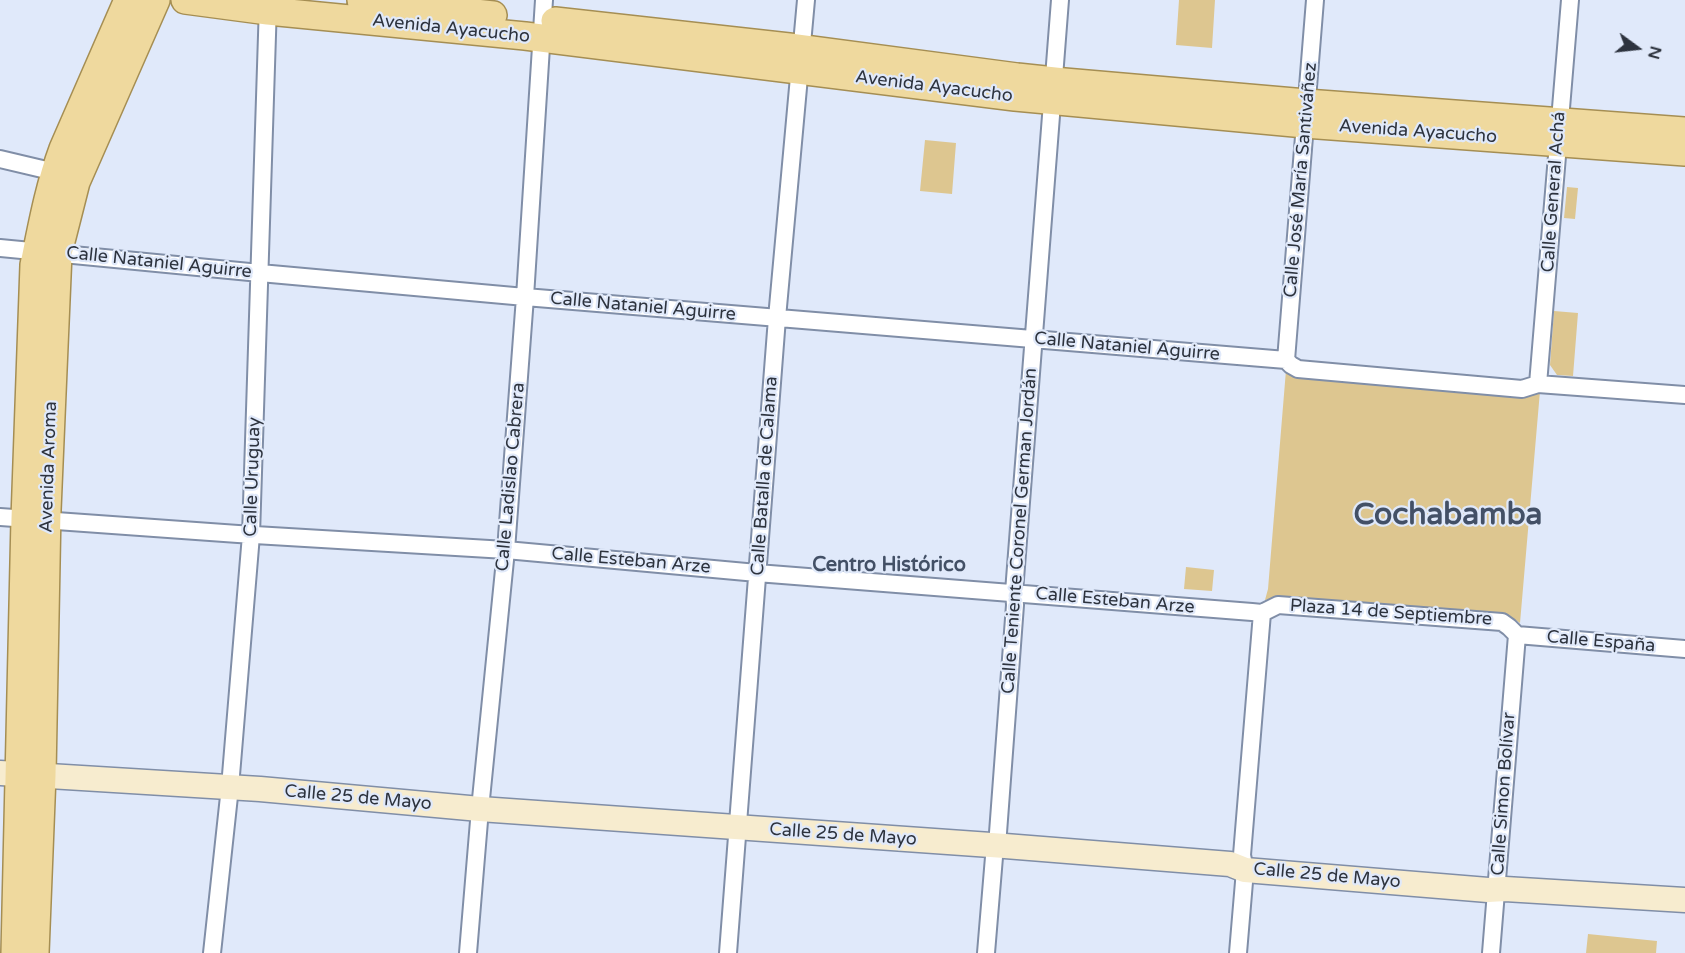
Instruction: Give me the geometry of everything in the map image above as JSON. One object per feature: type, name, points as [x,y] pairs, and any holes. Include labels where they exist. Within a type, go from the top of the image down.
[{"type":"main road","name":"Avenida Aroma","points":[[48,252],[39,235],[55,172],[129,0]]},
{"type":"main road","name":"Avenida Aroma","points":[[15,953],[24,519],[48,252],[76,182],[156,0]]},
{"type":"main road","name":"Avenida Ayacucho","points":[[185,0],[542,19]]},
{"type":"main road","name":"Avenida Ayacucho","points":[[361,0],[542,19],[801,59],[1052,91],[1306,114],[1559,132],[1685,152]]},
{"type":"main road","name":"Avenida Ayacucho","points":[[1559,132],[1685,130]]},
{"type":"main road","name":"Avenida Aroma","points":[[20,774],[35,953]]},
{"type":"main road","name":"Calle 25 de Mayo","points":[[20,774],[260,789],[480,809],[1230,864],[1245,870],[1497,890],[1685,900]]},
{"type":"street","name":"Calle Batalla de Calama","points":[[728,953],[777,318],[806,0]]},
{"type":"street","name":"Calle Teniente Coronel German Jordán","points":[[986,953],[994,857],[997,846],[1014,592],[1060,0]]},
{"type":"street","name":"Calle José María Santiváñez","points":[[1286,360],[1315,0]]},
{"type":"street","name":"Calle General Achá","points":[[1538,384],[1570,0]]},
{"type":"street","name":"Calle Uruguay","points":[[212,953],[230,787],[251,535],[268,6]]},
{"type":"street","name":"Calle Ladislao Cabrera","points":[[468,953],[506,550],[525,297],[542,19]]},
{"type":"street","points":[[0,159],[55,172]]},
{"type":"street","name":"Calle Nataniel Aguirre","points":[[0,248],[525,297],[1286,360]]},
{"type":"street","points":[[1286,360],[1298,369],[1522,389],[1538,384],[1685,395]]},
{"type":"street","name":"Calle Esteban Arze","points":[[24,519],[506,550],[757,573],[1262,613]]},
{"type":"street","name":"Plaza 14 de Septiembre","points":[[1262,613],[1278,605],[1502,622],[1517,635]]},
{"type":"street","points":[[1238,953],[1245,870],[1242,855],[1262,613]]},
{"type":"street","name":"Calle España","points":[[1517,635],[1685,649]]},
{"type":"street","name":"Calle Simon Bolívar","points":[[1491,953],[1517,635]]},
{"type":"shaded area","points":[[1179,0],[1215,0],[1212,48],[1176,45]]},
{"type":"shaded area","points":[[925,140],[956,143],[952,194],[920,191]]},
{"type":"shaded area","points":[[1567,187],[1578,188],[1575,219],[1564,218]]},
{"type":"shaded area","points":[[1554,311],[1578,313],[1573,376],[1557,375],[1550,365]]},
{"type":"shaded area","points":[[1286,370],[1294,377],[1521,397],[1540,391],[1520,623],[1503,614],[1279,597],[1265,600],[1268,589]]},
{"type":"shaded area","points":[[1186,567],[1214,570],[1212,591],[1184,589]]},
{"type":"shaded area","points":[[1588,934],[1657,941],[1656,953],[1586,953]]},
{"type":"district","name":"Cochabamba","points":[[1448,516]]},
{"type":"district","name":"Centro Histórico","points":[[889,566]]}]
